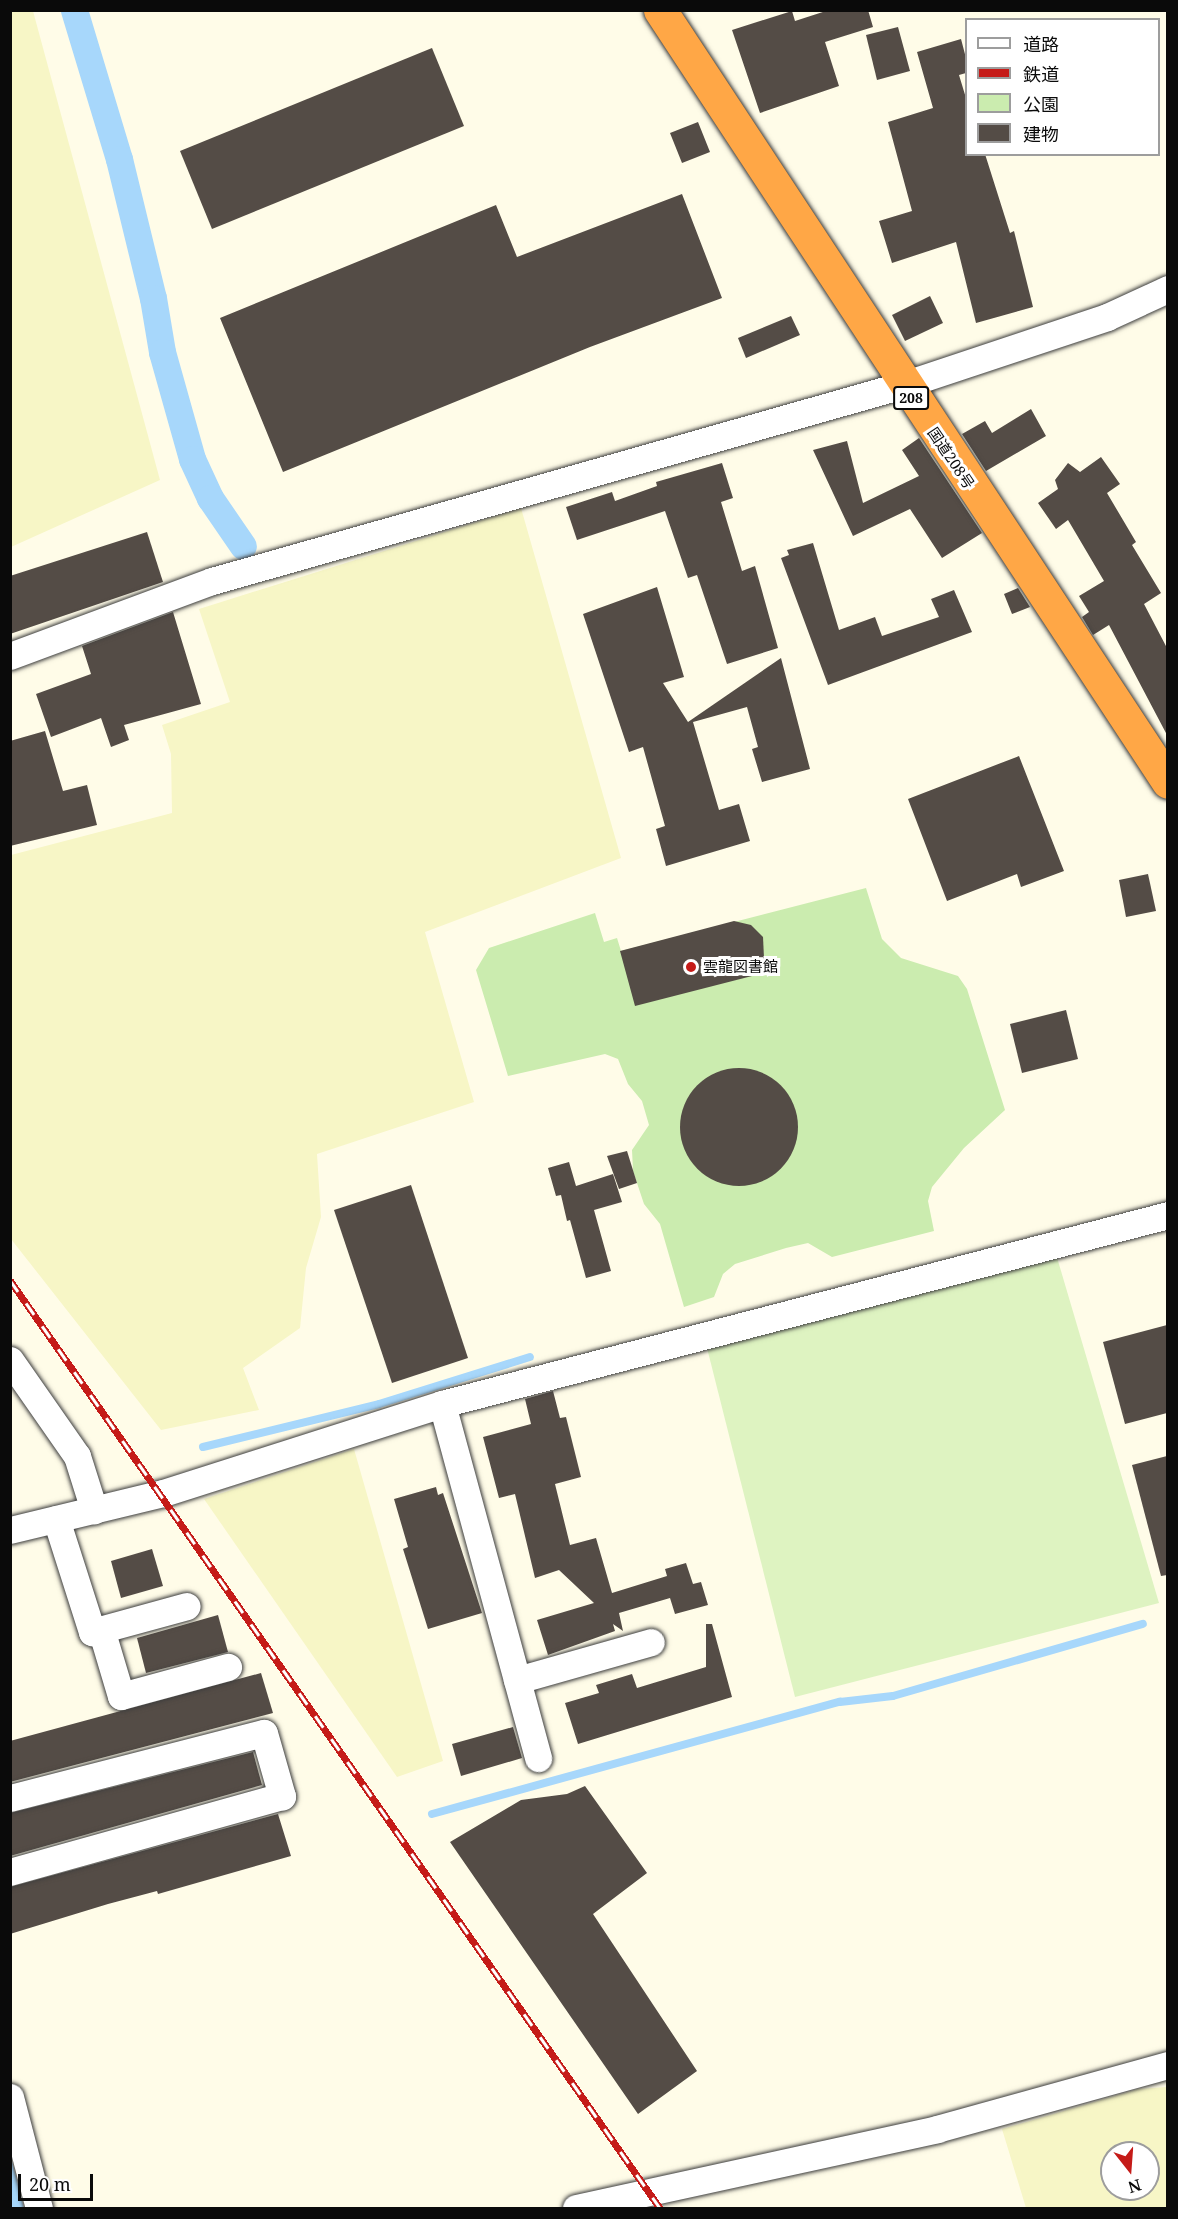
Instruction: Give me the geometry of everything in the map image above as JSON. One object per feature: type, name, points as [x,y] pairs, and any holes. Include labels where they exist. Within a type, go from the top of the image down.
[{"type":"highway","name":"国道208号","points":[[660,10],[903,385],[1167,782]]},
{"type":"street","points":[[10,656],[212,581],[903,385],[1107,317],[1167,289]]},
{"type":"street","points":[[10,1530],[163,1493],[442,1404],[1167,1215]]},
{"type":"street","points":[[10,1360],[77,1456],[94,1510]]},
{"type":"street","points":[[442,1404],[538,1758]]},
{"type":"street","points":[[56,1520],[92,1632],[187,1606]]},
{"type":"street","points":[[101,1629],[121,1696],[228,1667]]},
{"type":"street","points":[[517,1680],[651,1642]]},
{"type":"street","points":[[10,1798],[264,1733],[282,1796],[10,1872]]},
{"type":"street","points":[[576,2208],[937,2129],[1167,2065]]},
{"type":"street","points":[[10,2097],[39,2208]]},
{"type":"green space","points":[[10,11],[33,11],[160,480],[11,547]]},
{"type":"green space","points":[[521,508],[621,858],[425,932],[474,1102],[317,1154],[321,1217],[306,1268],[300,1328],[243,1368],[259,1410],[161,1430],[11,1239],[11,855],[172,813],[171,754],[162,725],[230,702],[199,609]]},
{"type":"green space","points":[[866,888],[882,939],[901,958],[958,976],[967,989],[1005,1110],[964,1148],[932,1187],[928,1201],[934,1231],[832,1257],[808,1243],[786,1248],[735,1264],[723,1274],[714,1297],[684,1307],[660,1224],[644,1204],[633,1171],[632,1150],[649,1125],[642,1101],[628,1084],[618,1059],[605,1054],[508,1076],[476,970],[489,948],[595,913],[604,942],[617,938],[621,951]]},
{"type":"green space","points":[[1056,1254],[1159,1603],[795,1697],[707,1348]]},
{"type":"green space","points":[[354,1449],[443,1761],[397,1777],[204,1499]]},
{"type":"green space","points":[[1167,2087],[1167,2208],[1026,2208],[1002,2129],[1138,2089]]},
{"type":"water","points":[[11,2157],[24,2208],[11,2208]]},
{"type":"building","points":[[829,10],[868,10],[873,27],[825,42],[839,86],[760,113],[732,30],[792,11],[795,21]]},
{"type":"building","points":[[898,27],[910,71],[877,80],[866,35]]},
{"type":"building","points":[[961,39],[965,54],[965,73],[959,75],[965,95],[965,156],[986,156],[1010,233],[1014,231],[1033,307],[976,323],[956,242],[892,263],[879,221],[912,211],[888,122],[933,108],[917,52]]},
{"type":"building","points":[[432,48],[464,126],[212,229],[180,151]]},
{"type":"building","points":[[698,122],[710,152],[682,163],[670,133]]},
{"type":"building","points":[[682,194],[722,298],[590,347],[283,472],[220,318],[496,205],[517,257]]},
{"type":"building","points":[[930,296],[943,323],[905,341],[892,315]]},
{"type":"building","points":[[791,316],[800,335],[746,358],[738,338]]},
{"type":"building","points":[[1031,409],[1046,436],[986,471],[962,434],[985,421],[992,433]]},
{"type":"building","points":[[919,438],[982,533],[942,558],[910,509],[853,536],[813,450],[847,441],[863,503],[919,476],[902,450]]},
{"type":"building","points":[[1101,457],[1120,484],[1107,493],[1136,542],[1132,545],[1161,593],[1144,604],[1167,648],[1167,735],[1109,625],[1093,635],[1082,617],[1089,612],[1079,596],[1104,581],[1068,520],[1056,529],[1038,503],[1058,489],[1055,480],[1068,463],[1080,472]]},
{"type":"building","points":[[722,463],[733,498],[721,502],[742,571],[755,566],[778,648],[727,664],[697,575],[688,578],[665,511],[577,540],[566,507],[612,492],[615,501],[657,486],[656,482]]},
{"type":"building","points":[[147,532],[163,582],[10,634],[10,576]]},
{"type":"building","points":[[813,543],[839,630],[875,617],[882,636],[939,617],[931,599],[954,590],[972,632],[828,685],[781,558],[789,555],[787,550]]},
{"type":"building","points":[[657,587],[684,677],[663,683],[688,722],[781,658],[810,769],[762,782],[752,749],[758,747],[747,707],[693,722],[719,810],[739,804],[750,841],[666,866],[656,829],[665,826],[643,747],[629,752],[583,614]]},
{"type":"building","points":[[1018,588],[1030,607],[1012,614],[1004,594]]},
{"type":"building","points":[[173,612],[201,704],[124,725],[129,740],[111,747],[101,718],[51,737],[36,694],[91,674],[82,646]]},
{"type":"building","points":[[45,731],[63,791],[87,785],[97,825],[10,846],[10,741]]},
{"type":"building","points":[[1019,756],[1064,871],[1021,887],[1017,874],[947,901],[908,799]]},
{"type":"building","points":[[1148,874],[1156,911],[1126,917],[1119,880]]},
{"type":"building","name":"雲龍図書館","points":[[734,921],[751,925],[763,937],[764,958],[752,976],[635,1006],[620,951]]},
{"type":"building","points":[[1066,1010],[1078,1059],[1022,1073],[1010,1024]]},
{"type":"building","points":[[739,1068],[762,1072],[781,1085],[794,1104],[798,1127],[794,1150],[781,1169],[762,1182],[739,1186],[716,1182],[697,1169],[684,1150],[680,1127],[684,1104],[697,1085],[716,1072]]},
{"type":"building","points":[[627,1151],[637,1183],[619,1189],[607,1156]]},
{"type":"building","points":[[569,1162],[576,1186],[613,1174],[622,1202],[594,1210],[611,1271],[586,1278],[570,1220],[567,1221],[561,1195],[556,1196],[548,1168]]},
{"type":"building","points":[[411,1185],[468,1358],[392,1383],[334,1210]]},
{"type":"building","points":[[1167,1325],[1167,1413],[1125,1424],[1103,1342]]},
{"type":"building","points":[[553,1391],[560,1418],[566,1417],[581,1477],[555,1484],[570,1545],[596,1538],[612,1593],[667,1576],[665,1569],[686,1563],[693,1584],[701,1582],[708,1605],[675,1614],[670,1598],[619,1613],[623,1631],[613,1624],[615,1631],[548,1655],[537,1620],[594,1603],[559,1570],[535,1578],[515,1494],[499,1498],[483,1437],[531,1424],[525,1399]]},
{"type":"building","points":[[1167,1456],[1167,1575],[1161,1576],[1132,1465]]},
{"type":"building","points":[[436,1487],[438,1495],[443,1493],[482,1613],[428,1629],[403,1549],[408,1547],[394,1499]]},
{"type":"building","points":[[152,1549],[163,1586],[121,1598],[111,1561]]},
{"type":"building","points":[[218,1615],[228,1652],[146,1673],[137,1638]]},
{"type":"building","points":[[706,1624],[712,1624],[732,1697],[578,1744],[565,1703],[599,1693],[596,1685],[632,1674],[637,1688],[706,1667]]},
{"type":"building","points":[[261,1673],[273,1713],[10,1782],[10,1741]]},
{"type":"building","points":[[513,1727],[522,1758],[461,1776],[452,1744]]},
{"type":"building","points":[[253,1752],[262,1785],[10,1856],[10,1813]]},
{"type":"building","points":[[585,1786],[647,1873],[593,1914],[697,2071],[638,2114],[450,1842],[521,1800],[567,1794]]},
{"type":"building","points":[[278,1814],[291,1856],[158,1894],[157,1891],[108,1904],[10,1934],[10,1887]]},
{"type":"waterway","points":[[74,10],[119,159],[153,298],[162,352],[192,459],[210,498],[243,546]]},
{"type":"waterway","points":[[203,1447],[379,1404],[530,1357]]},
{"type":"waterway","points":[[432,1814],[840,1702],[893,1696],[1143,1624]]},
{"type":"railway","points":[[10,1280],[660,2208]]},
{"type":"place","name":"雲龍図書館","points":[[691,967]]}]
